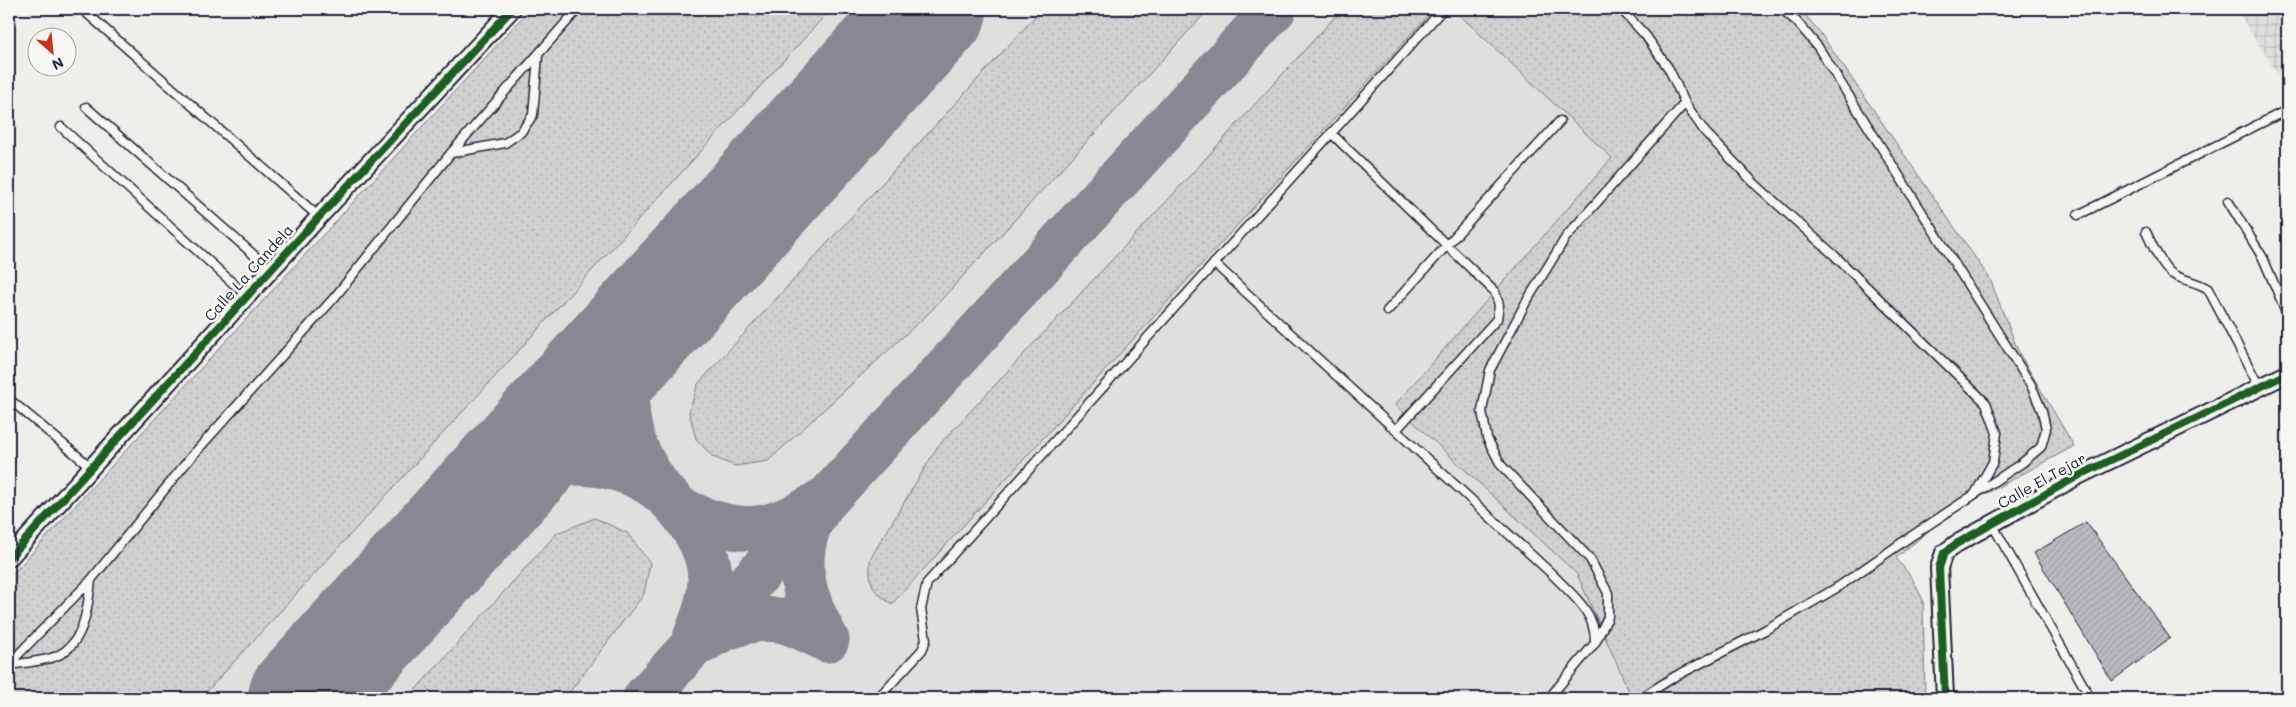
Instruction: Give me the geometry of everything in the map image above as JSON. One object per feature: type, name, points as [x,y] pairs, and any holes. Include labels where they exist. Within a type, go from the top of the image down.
[{"type":"street","name":"Calle La Candela","points":[[9,558],[319,217],[512,9]]},
{"type":"street","name":"Calle El Tejar","points":[[1945,698],[1939,568],[1944,553],[1956,544],[2078,476],[2287,374]]},
{"type":"lane","points":[[82,9],[319,217]]},
{"type":"lane","points":[[9,664],[90,580],[191,457],[334,298],[451,153],[578,9]]},
{"type":"lane","points":[[878,698],[922,650],[926,640],[922,609],[927,583],[1443,9]]},
{"type":"lane","points":[[1621,9],[1646,36],[1669,68],[1685,103],[1705,132],[1756,185],[1834,255],[1986,403],[1996,433],[1993,462],[1975,493]]},
{"type":"lane","points":[[1641,698],[1674,677],[1765,630],[1838,587],[2022,463],[2040,447],[2046,429],[2042,411],[2031,385],[1818,47],[1797,22],[1782,9]]},
{"type":"lane","points":[[451,153],[504,143],[522,132],[533,115],[538,56]]},
{"type":"lane","points":[[1549,698],[1595,643],[1608,617],[1608,593],[1590,559],[1501,465],[1487,438],[1482,411],[1490,370],[1525,304],[1566,237],[1685,103]]},
{"type":"lane","points":[[86,107],[271,270]]},
{"type":"lane","points":[[2078,215],[2287,110]]},
{"type":"lane","points":[[1387,311],[1560,121]]},
{"type":"lane","points":[[62,127],[247,296]]},
{"type":"lane","points":[[1330,133],[1496,292],[1499,304],[1497,319],[1397,429]]},
{"type":"lane","points":[[2228,201],[2263,258],[2287,314]]},
{"type":"lane","points":[[2146,232],[2160,258],[2171,273],[2201,283],[2208,289],[2260,388]]},
{"type":"lane","points":[[1214,263],[1397,429],[1552,574],[1589,613],[1595,628],[1595,643]]},
{"type":"lane","points":[[9,398],[92,468]]},
{"type":"lane","points":[[1992,524],[2087,692]]},
{"type":"lane","points":[[9,664],[53,658],[69,647],[82,629],[88,605],[90,580]]},
{"type":"shaded area","points":[[530,9],[1800,9],[1819,31],[1990,279],[2019,353],[2074,446],[1949,514],[1896,558],[1912,578],[1923,600],[1925,698],[9,698],[9,578]]},
{"type":"shaded area","points":[[530,9],[831,9],[201,698],[9,698],[9,578]]},
{"type":"shaded area","points":[[1042,9],[1209,9],[930,312],[768,461],[735,466],[713,457],[696,439],[689,412],[698,384]]},
{"type":"shaded area","points":[[1342,9],[1434,9],[892,604],[885,599],[873,586],[870,574],[870,559],[938,446],[1164,204]]},
{"type":"shaded area","points":[[1453,9],[1800,9],[1819,31],[1990,279],[2019,353],[2074,446],[1949,514],[1896,558],[1912,578],[1923,600],[1925,698],[1632,698],[1577,574],[1395,405],[1612,158]]},
{"type":"shaded area","points":[[2236,9],[2287,9],[2287,89]]},
{"type":"shaded area","points":[[595,518],[627,533],[650,563],[644,594],[565,698],[408,698],[557,533]]},
{"type":"building","points":[[2086,522],[2170,638],[2112,681],[2034,553]]},
{"type":"taxiway","points":[[645,698],[1274,9]]},
{"type":"taxiway","points":[[638,332],[629,376],[628,413],[637,449],[646,468],[660,489]]},
{"type":"taxiway","points":[[498,485],[543,468],[571,463],[609,467],[626,472],[657,488],[683,514],[701,542],[708,562],[710,576],[708,598],[695,638]]},
{"type":"taxiway","points":[[682,510],[721,525],[755,528],[772,525],[788,519],[806,511],[825,499],[812,519],[804,541],[802,571],[813,612],[827,640],[791,623],[769,619],[748,621],[728,627],[701,642]]},
{"type":"runway","points":[[304,698],[931,9]]},
{"type":"cycle path","points":[[9,558],[319,217],[512,9]]},
{"type":"cycle path","points":[[1945,698],[1939,568],[1944,553],[1956,544],[2078,476],[2287,374]]}]
